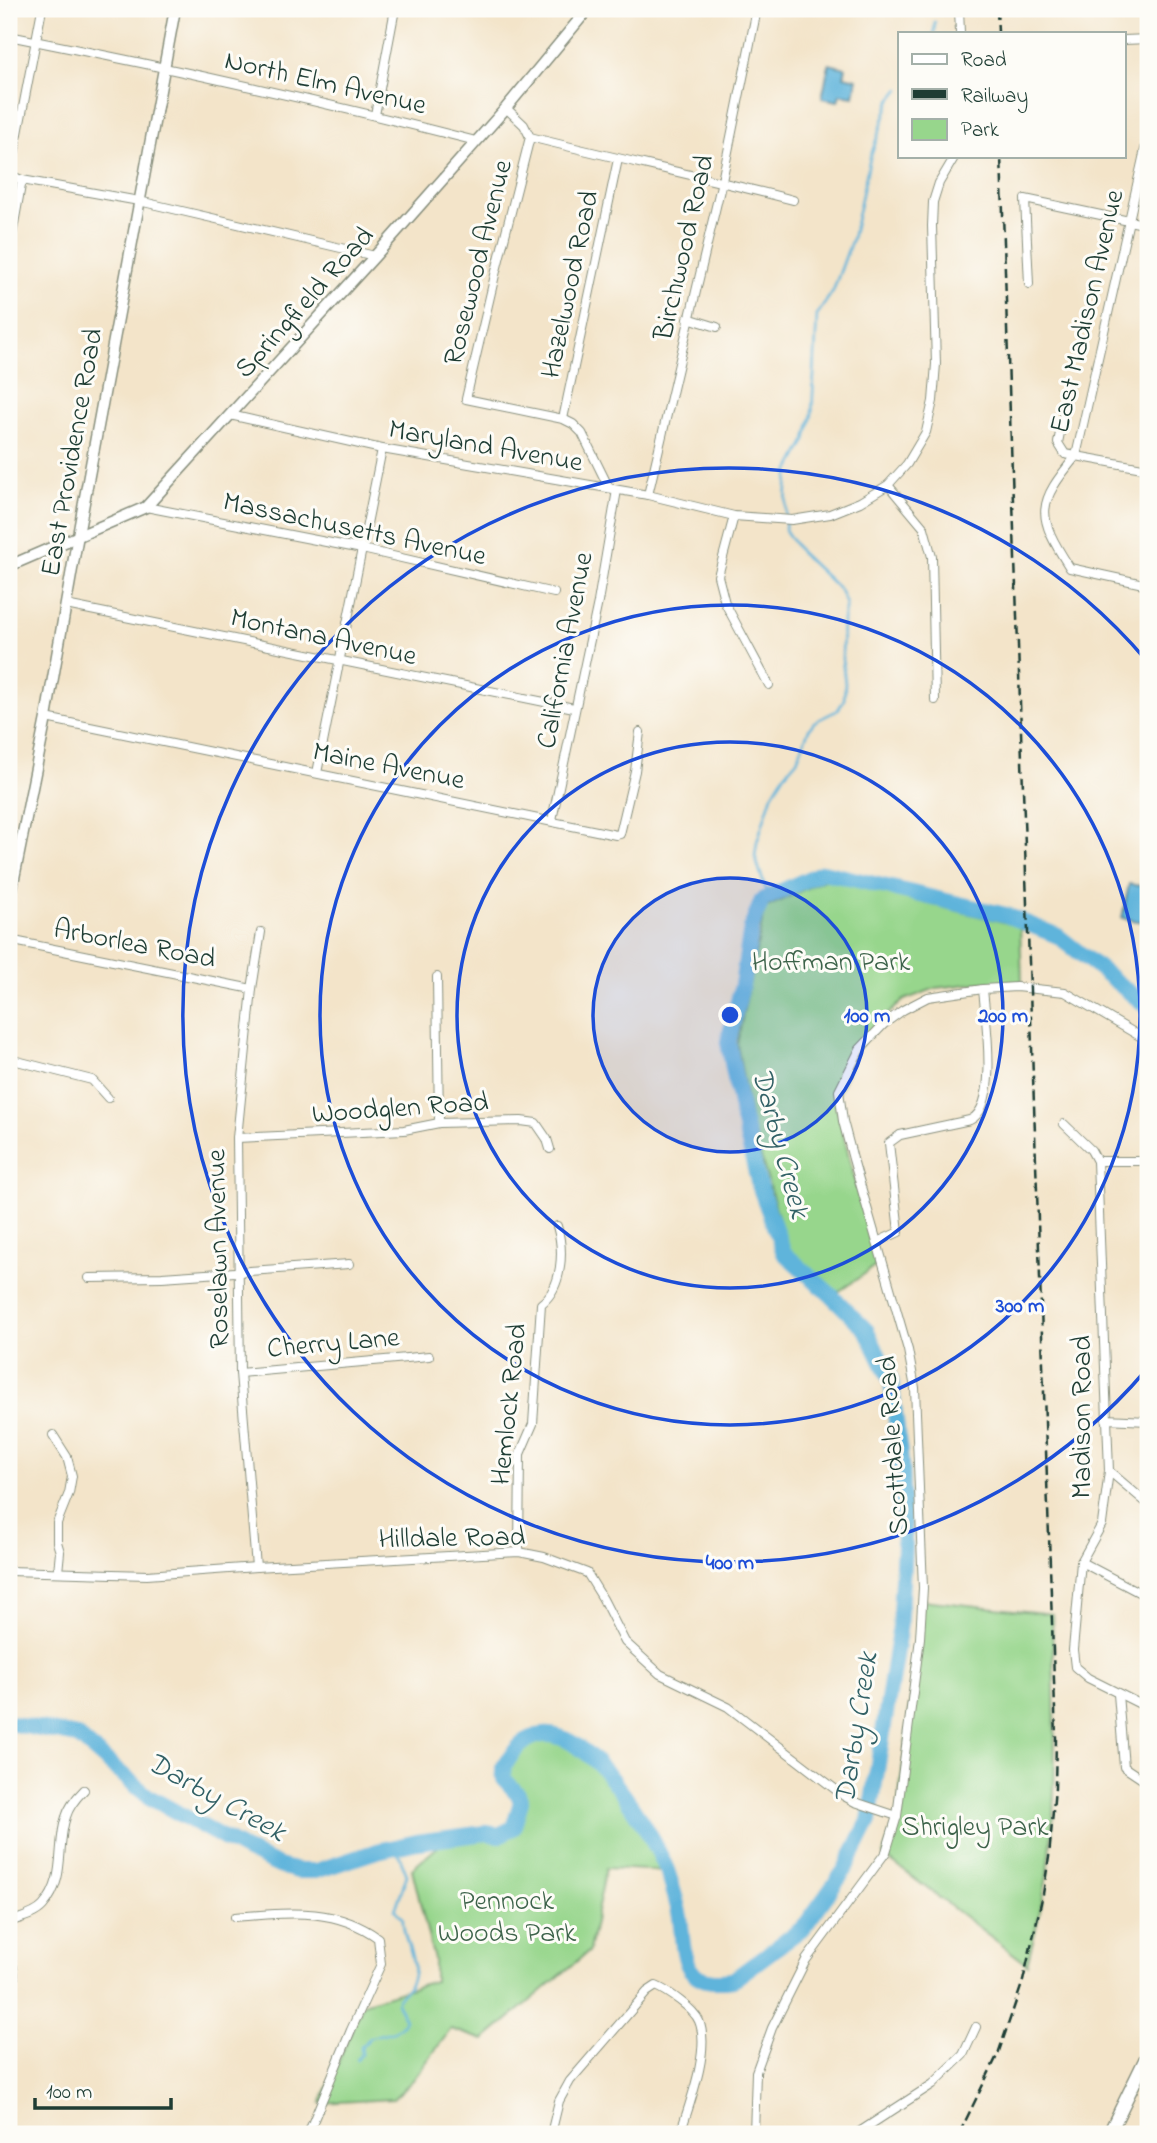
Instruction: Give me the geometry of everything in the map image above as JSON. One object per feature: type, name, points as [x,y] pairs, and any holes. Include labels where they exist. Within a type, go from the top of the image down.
[{"type":"main road","points":[[1109,2134],[1146,2063]]},
{"type":"main road","points":[[9,2132],[15,2134]]},
{"type":"street","points":[[42,9],[10,175],[22,180],[139,201],[374,256]]},
{"type":"street","name":"East Providence Road","points":[[9,903],[46,718],[175,9]]},
{"type":"street","points":[[375,115],[395,9]]},
{"type":"street","name":"Springfield Road","points":[[9,566],[146,507],[506,108],[588,9]]},
{"type":"street","name":"Birchwood Road","points":[[648,495],[722,181],[757,9]]},
{"type":"street","points":[[959,9],[960,32]]},
{"type":"street","name":"North Elm Avenue","points":[[9,36],[164,67],[476,141]]},
{"type":"street","points":[[1126,40],[1148,39]]},
{"type":"street","points":[[506,108],[524,125],[530,137],[793,200]]},
{"type":"street","name":"East Madison Avenue","points":[[1076,456],[1148,136]]},
{"type":"street","name":"Rosewood Avenue","points":[[530,137],[466,399],[563,419]]},
{"type":"street","name":"Maryland Avenue","points":[[230,415],[382,449],[648,495],[734,516],[792,520],[830,514],[860,502],[888,485],[907,464],[926,432],[933,401],[936,364],[933,202],[939,183],[954,158]]},
{"type":"street","name":"Hazelwood Road","points":[[563,419],[618,159]]},
{"type":"street","points":[[9,251],[22,180]]},
{"type":"street","points":[[1029,284],[1025,199],[1148,225]]},
{"type":"street","points":[[688,318],[717,327]]},
{"type":"street","points":[[1067,396],[1058,443],[1065,454],[1148,469]]},
{"type":"street","points":[[563,419],[582,433],[613,489]]},
{"type":"street","points":[[317,773],[382,449]]},
{"type":"street","points":[[1076,456],[1058,477],[1046,499],[1047,524],[1054,544],[1070,568],[1148,586]]},
{"type":"street","points":[[888,485],[924,528],[929,542],[932,557],[935,700]]},
{"type":"street","name":"California Avenue","points":[[552,820],[597,602],[613,489]]},
{"type":"street","name":"Massachusetts Avenue","points":[[146,507],[362,549],[554,593]]},
{"type":"street","points":[[734,516],[718,576],[725,603],[769,685]]},
{"type":"street","name":"Montana Avenue","points":[[66,605],[574,708]]},
{"type":"street","name":"Maine Avenue","points":[[46,718],[616,835],[621,834],[635,771],[640,732]]},
{"type":"street","name":"Roselawn Avenue","points":[[256,1566],[240,1373],[237,1138],[252,989],[261,932]]},
{"type":"street","name":"Arborlea Road","points":[[9,940],[252,989]]},
{"type":"street","points":[[437,977],[439,1123]]},
{"type":"street","name":"Scottdale Road","points":[[754,2134],[756,2072],[772,2028],[806,1960],[886,1852],[918,1661],[923,1588],[915,1388],[908,1350],[843,1121],[839,1091],[860,1049],[884,1024],[928,997],[983,989],[1016,988],[1065,992],[1148,1041]]},
{"type":"street","points":[[877,1242],[899,1232],[889,1143],[900,1135],[975,1117],[983,1104],[987,1087],[989,1049],[983,989]]},
{"type":"street","points":[[9,1059],[92,1080],[108,1098]]},
{"type":"street","name":"Woodglen Road","points":[[237,1138],[404,1130],[439,1123],[521,1121],[536,1123],[550,1149]]},
{"type":"street","points":[[1064,1124],[1085,1144],[1097,1161],[1148,1161]]},
{"type":"street","name":"Madison Road","points":[[1097,1161],[1109,1471],[1102,1524],[1081,1562],[1073,1650],[1075,1667],[1088,1678],[1118,1694]]},
{"type":"street","name":"Hemlock Road","points":[[519,1552],[520,1454],[533,1424],[541,1304],[550,1297],[559,1274],[560,1236],[557,1226]]},
{"type":"street","points":[[89,1278],[349,1264]]},
{"type":"street","name":"Cherry Lane","points":[[240,1373],[429,1356]]},
{"type":"street","points":[[1106,1419],[1148,1422]]},
{"type":"street","points":[[52,1435],[67,1457],[72,1476],[69,1493],[57,1523],[60,1552],[58,1572]]},
{"type":"street","points":[[1109,1471],[1148,1504]]},
{"type":"street","name":"Hilldale Road","points":[[9,1571],[147,1575],[256,1566],[519,1552],[544,1557],[587,1573],[625,1642],[660,1674],[728,1707],[844,1796],[893,1815]]},
{"type":"street","points":[[1081,1562],[1148,1597]]},
{"type":"street","points":[[1148,1707],[1118,1694],[1124,1768],[1148,1783]]},
{"type":"street","points":[[9,1922],[43,1906],[56,1882],[65,1819],[72,1803],[84,1790]]},
{"type":"street","points":[[235,1917],[301,1912],[325,1914],[363,1927],[378,1938],[381,1965],[308,2134]]},
{"type":"street","points":[[9,1956],[15,1980],[9,2003]]},
{"type":"street","points":[[551,2134],[559,2101],[570,2081],[647,1992],[656,1986],[698,2017],[703,2033],[700,2060],[680,2134]]},
{"type":"street","points":[[856,2134],[933,2084],[963,2056],[976,2027]]},
{"type":"green space","name":"Hoffman Park","points":[[826,879],[1020,926],[1022,982],[977,983],[936,988],[904,1000],[871,1029],[859,1047],[835,1100],[876,1266],[835,1294],[788,1250],[751,1123],[737,1044],[765,908]]},
{"type":"green space","name":"Shrigley Park","points":[[922,1600],[1052,1614],[1055,1734],[1050,1854],[1027,1964],[883,1855],[897,1816]]},
{"type":"green space","name":"Pennock Woods Park","points":[[539,1735],[561,1739],[582,1750],[600,1766],[632,1807],[667,1871],[606,1868],[589,1951],[484,2040],[451,2029],[413,2080],[393,2099],[321,2103],[363,2003],[434,1981],[434,1960],[412,1869],[448,1838],[485,1833],[499,1835],[513,1828],[521,1802],[518,1794],[504,1779],[503,1768],[518,1748]]},
{"type":"water","points":[[829,64],[846,68],[844,76],[857,79],[854,96],[840,94],[838,101],[822,98]]},
{"type":"water","points":[[1129,884],[1147,887],[1143,904],[1148,905],[1148,923],[1122,918]]},
{"type":"waterway","points":[[934,32],[935,22]]},
{"type":"waterway","points":[[768,897],[755,856],[772,795],[797,760],[814,722],[838,710],[844,700],[845,683],[842,659],[846,604],[840,590],[800,552],[785,530],[789,472],[806,440],[812,414],[817,315],[833,291],[852,239],[870,158],[890,101],[898,91]]},
{"type":"waterway","name":"Darby Creek","points":[[9,1723],[77,1736],[149,1797],[247,1851],[279,1866],[298,1871],[316,1871],[377,1851],[417,1842],[485,1833],[499,1835],[513,1828],[521,1802],[518,1794],[504,1779],[503,1768],[513,1753],[526,1741],[537,1736],[557,1736],[577,1746],[596,1762],[615,1784],[647,1831],[671,1882],[680,1917],[685,1958],[690,1969],[704,1979],[733,1980],[804,1927],[844,1871],[869,1821],[899,1631],[904,1547],[901,1462],[891,1381],[867,1331],[784,1253],[759,1185],[742,1115],[728,1042],[742,985],[751,928],[762,900],[823,872],[1006,915],[1058,936],[1148,1007]]},
{"type":"waterway","points":[[357,2059],[362,2054],[361,2047],[370,2038],[395,2031],[403,2024],[405,2019],[396,2003],[413,1977],[413,1960],[403,1919],[395,1910],[407,1875],[396,1847]]},
{"type":"railway","points":[[997,9],[998,32]]},
{"type":"railway","points":[[959,2134],[998,2054],[1023,1981],[1043,1894],[1055,1788],[1056,1738],[1001,158]]}]
